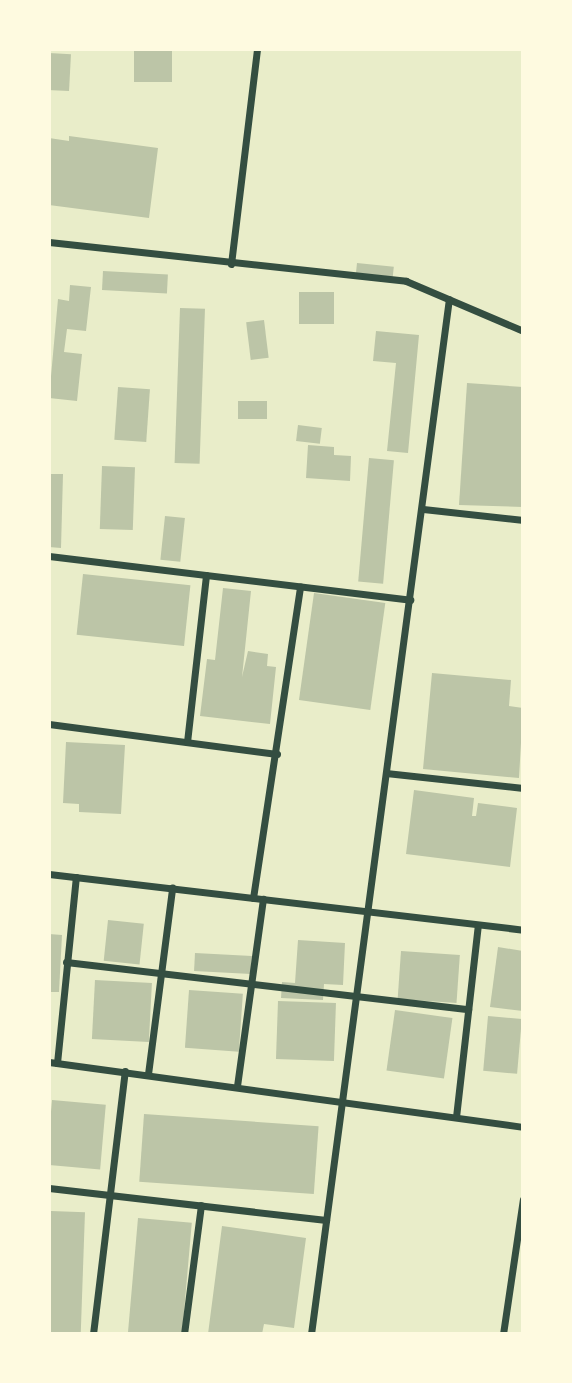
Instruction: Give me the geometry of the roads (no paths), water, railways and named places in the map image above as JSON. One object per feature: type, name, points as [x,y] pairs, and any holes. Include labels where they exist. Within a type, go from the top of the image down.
[{"type":"street","points":[[231,264],[257,49]]},
{"type":"street","points":[[49,242],[231,264],[406,281],[523,331]]},
{"type":"street","points":[[312,1334],[449,299]]},
{"type":"street","points":[[423,509],[523,520]]},
{"type":"street","points":[[49,556],[410,600]]},
{"type":"street","points":[[187,742],[206,575]]},
{"type":"street","points":[[253,898],[277,754],[300,587]]},
{"type":"street","points":[[49,724],[277,754]]},
{"type":"street","points":[[386,773],[523,788]]},
{"type":"street","points":[[49,874],[523,930]]},
{"type":"street","points":[[76,877],[53,1062],[523,1127]]},
{"type":"street","points":[[148,1074],[172,888]]},
{"type":"street","points":[[237,1087],[263,899]]},
{"type":"street","points":[[456,1117],[478,925]]},
{"type":"street","points":[[66,962],[468,1009]]},
{"type":"street","points":[[93,1334],[125,1071]]},
{"type":"street","points":[[49,1188],[326,1220]]},
{"type":"street","points":[[503,1334],[523,1199]]},
{"type":"street","points":[[184,1334],[201,1205]]}]
